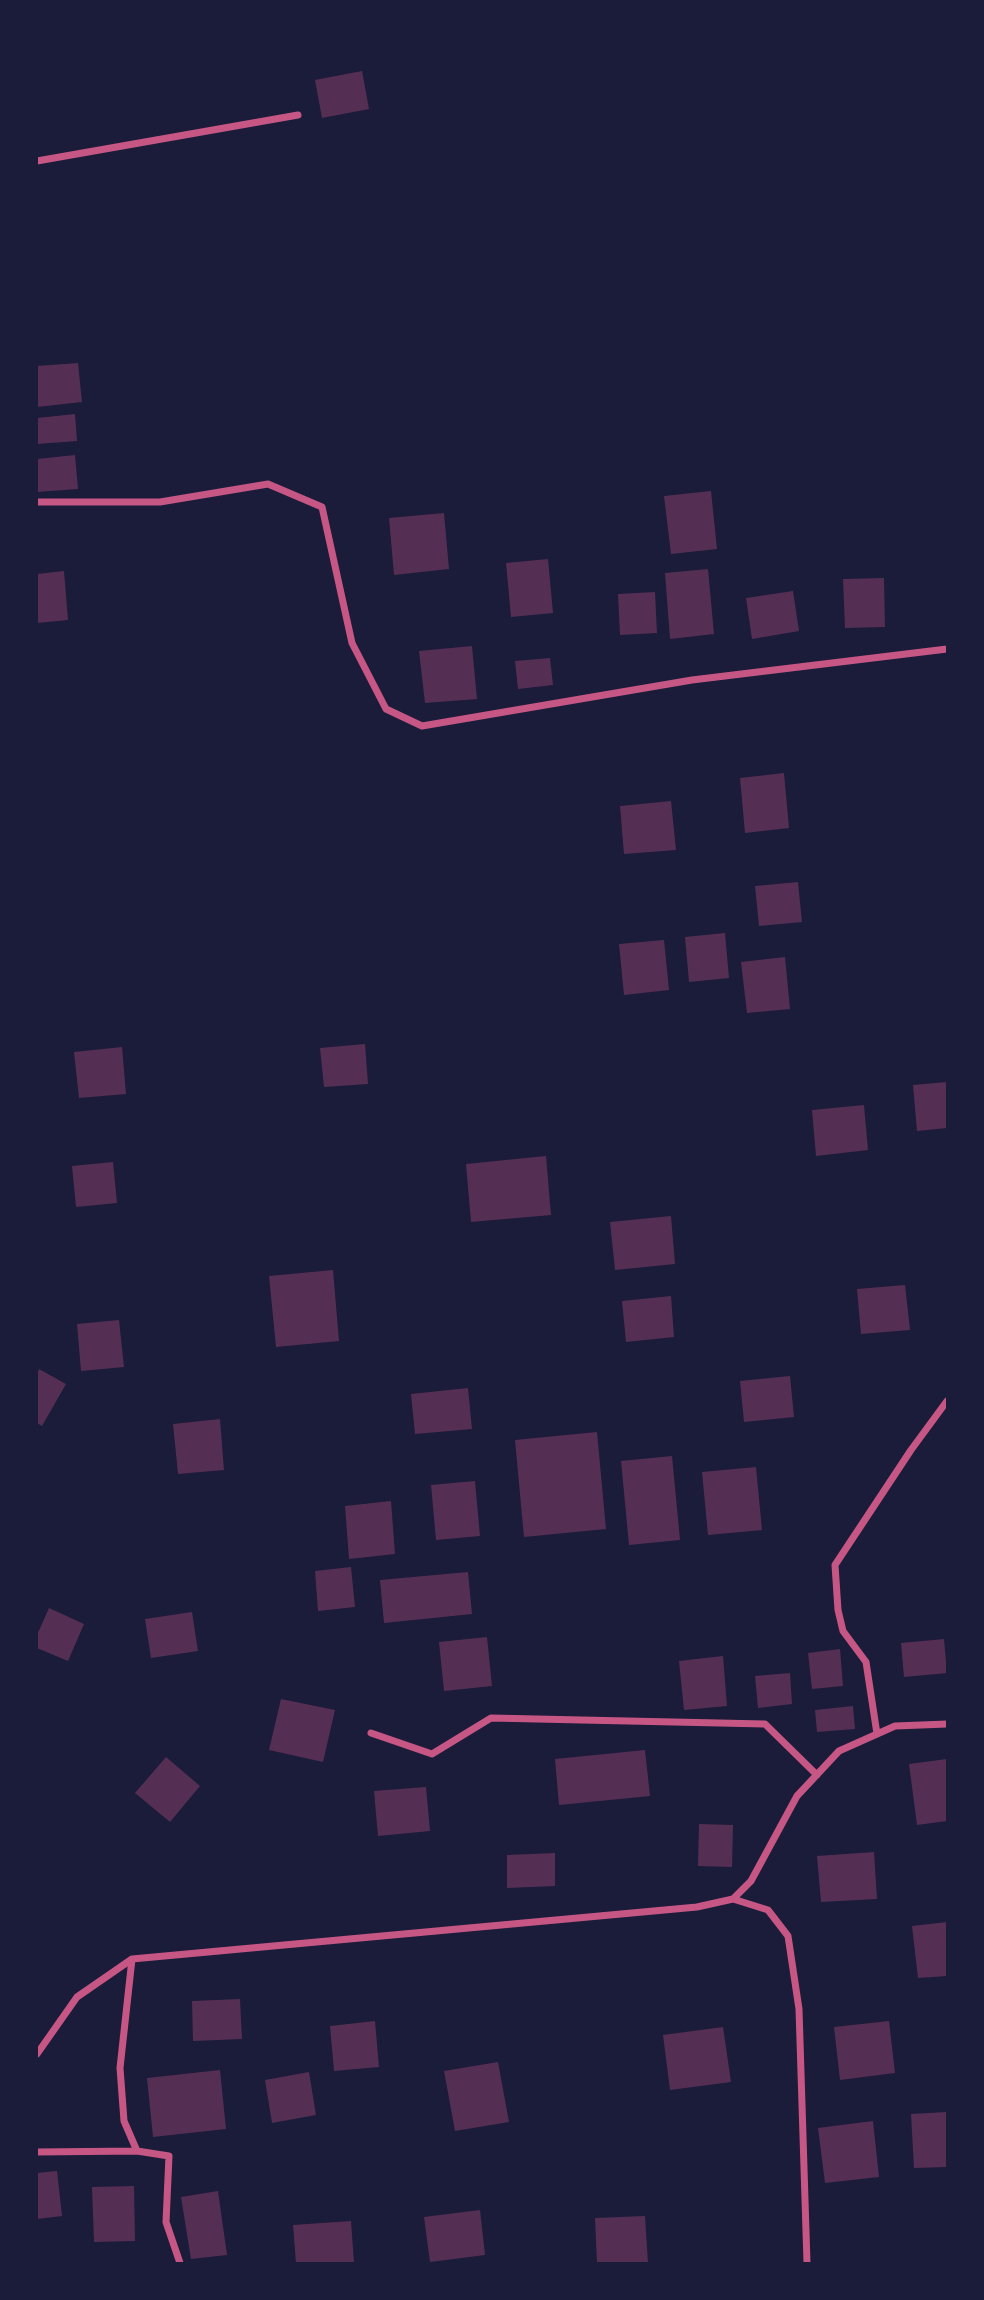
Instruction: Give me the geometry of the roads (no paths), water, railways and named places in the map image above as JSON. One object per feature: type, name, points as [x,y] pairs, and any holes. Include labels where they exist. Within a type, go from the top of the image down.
[{"type":"street","points":[[37,161],[298,115]]},
{"type":"street","points":[[37,502],[160,502],[268,484],[322,507],[352,643],[386,709],[422,726],[692,680],[947,649]]},
{"type":"street","points":[[877,1734],[866,1662],[843,1631],[838,1610],[835,1565],[947,1401]]},
{"type":"street","points":[[371,1732],[432,1754],[491,1718],[765,1724],[817,1775]]},
{"type":"street","points":[[733,1899],[751,1881],[797,1796],[839,1751],[895,1726],[947,1724]]},
{"type":"street","points":[[37,2054],[77,1997],[132,1959],[697,1906],[733,1899],[768,1910],[788,1936],[799,2009],[807,2263]]},
{"type":"street","points":[[132,1959],[120,2068],[124,2122],[137,2151]]},
{"type":"street","points":[[37,2152],[137,2151],[169,2156],[166,2222],[180,2263]]}]
